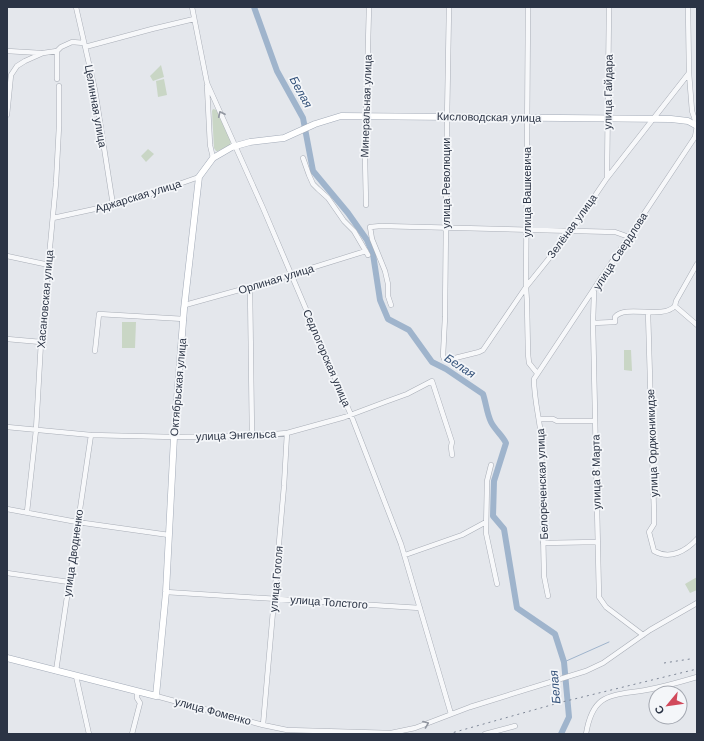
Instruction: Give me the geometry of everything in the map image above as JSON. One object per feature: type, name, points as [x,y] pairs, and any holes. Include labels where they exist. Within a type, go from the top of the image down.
[{"type":"main road","name":"Кисловодская улица","points":[[236,146],[250,142],[284,138],[315,124],[341,116],[653,118],[688,121],[697,126]]},
{"type":"main road","points":[[199,177],[213,158],[236,146]]},
{"type":"main road","name":"Октябрьская улица","points":[[156,696],[166,592],[174,437],[185,305],[199,177]]},
{"type":"main road","name":"улица Фоменко","points":[[7,658],[156,696]]},
{"type":"street","name":"Целинная улица","points":[[76,7],[95,90],[113,205]]},
{"type":"street","name":"Седлогорская улица","points":[[192,7],[207,83],[236,146],[351,415],[405,555],[451,714]]},
{"type":"street","name":"Минеральная улица","points":[[366,205],[364,156],[369,7]]},
{"type":"street","name":"улица Революции","points":[[444,359],[449,7]]},
{"type":"street","name":"улица Вашкевича","points":[[528,7],[526,287],[528,303],[529,363],[537,373]]},
{"type":"street","name":"улица Гайдара","points":[[607,178],[610,7]]},
{"type":"street","points":[[688,7],[689,73],[692,111],[697,126]]},
{"type":"street","points":[[7,51],[43,53],[57,51],[61,47],[72,42],[84,45],[194,19]]},
{"type":"street","points":[[57,51],[57,78]]},
{"type":"street","points":[[7,115],[11,75],[17,66],[43,53]]},
{"type":"street","name":"Зелёная улица","points":[[444,359],[447,360],[482,350],[526,287],[571,231],[607,178],[689,73]]},
{"type":"street","points":[[207,83],[210,145],[213,158]]},
{"type":"street","name":"Хасановская улица","points":[[27,512],[36,430],[41,342],[53,218],[59,126],[59,86]]},
{"type":"street","name":"улица Свердлова","points":[[537,373],[595,289],[695,137],[697,126]]},
{"type":"street","name":"Орлиная улица","points":[[185,305],[367,253],[354,231],[344,221],[328,198],[314,184],[303,158]]},
{"type":"street","name":"Аджарская улица","points":[[53,218],[142,197],[199,177]]},
{"type":"street","points":[[391,305],[388,296],[388,284],[385,271],[372,239],[370,227],[382,226],[614,232],[629,237]]},
{"type":"street","points":[[7,256],[49,265]]},
{"type":"street","points":[[593,323],[615,322],[615,317],[620,313],[668,311],[675,306],[676,301],[697,264]]},
{"type":"street","points":[[250,287],[252,436]]},
{"type":"street","name":"улица 8 Марта","points":[[595,289],[593,323],[597,542],[600,597],[606,607],[643,635]]},
{"type":"street","points":[[675,306],[697,325]]},
{"type":"street","name":"улица Орджоникидзе","points":[[648,312],[654,513],[654,524],[649,532],[654,551],[664,554],[675,554],[693,544],[697,539]]},
{"type":"street","points":[[95,351],[99,314],[184,319]]},
{"type":"street","points":[[7,340],[41,342]]},
{"type":"street","name":"Белореченская улица","points":[[537,373],[534,379],[534,388],[536,412],[540,419],[544,576],[548,596]]},
{"type":"street","name":"улица Энгельса","points":[[7,427],[91,435],[174,437],[252,436],[287,433],[351,415],[404,395],[432,381],[452,442],[452,455]]},
{"type":"street","points":[[540,419],[557,421],[595,421]]},
{"type":"street","name":"улица Гоголя","points":[[262,725],[275,598],[287,433]]},
{"type":"street","name":"улица Дводненко","points":[[56,671],[91,435]]},
{"type":"street","points":[[491,465],[487,481],[486,533],[497,584]]},
{"type":"street","points":[[7,509],[77,522],[169,535]]},
{"type":"street","points":[[405,555],[462,535],[486,522]]},
{"type":"street","points":[[543,543],[597,542]]},
{"type":"street","points":[[7,573],[69,582]]},
{"type":"street","name":"улица Толстого","points":[[166,592],[420,608]]},
{"type":"street","name":"улица Фоменко","points":[[156,696],[262,725],[287,730],[391,733],[415,728],[451,714],[586,671],[603,663],[643,635],[697,603]]},
{"type":"street","points":[[76,676],[89,734]]},
{"type":"street","points":[[586,734],[589,720],[594,709],[602,700],[611,695],[645,690],[697,677]]},
{"type":"street","points":[[132,734],[140,703],[136,698],[137,692]]},
{"type":"street","points":[[485,734],[515,726]]},
{"type":"green space","points":[[161,65],[164,77],[153,81],[150,76]]},
{"type":"green space","points":[[164,79],[167,95],[158,97],[156,81]]},
{"type":"green space","points":[[213,109],[217,110],[231,141],[230,145],[218,151],[214,148]]},
{"type":"green space","points":[[148,149],[154,154],[146,162],[141,156]]},
{"type":"green space","points":[[122,322],[136,322],[135,348],[122,348]]},
{"type":"green space","points":[[624,350],[631,350],[632,371],[624,370]]},
{"type":"green space","points":[[697,577],[697,590],[690,593],[685,584]]},
{"type":"waterway","name":"Белая","points":[[254,7],[277,71],[303,118],[313,171],[348,213],[367,240],[373,254],[380,300],[388,319],[409,330],[432,362],[446,369],[483,394],[488,416],[494,428],[503,437],[506,443],[494,481],[493,516],[504,529],[517,608],[555,634],[564,662],[569,717],[561,734]]},
{"type":"waterway","points":[[564,662],[609,642]]},
{"type":"railway","points":[[664,663],[690,659]]},
{"type":"railway","points":[[448,734],[562,702],[697,669]]}]
